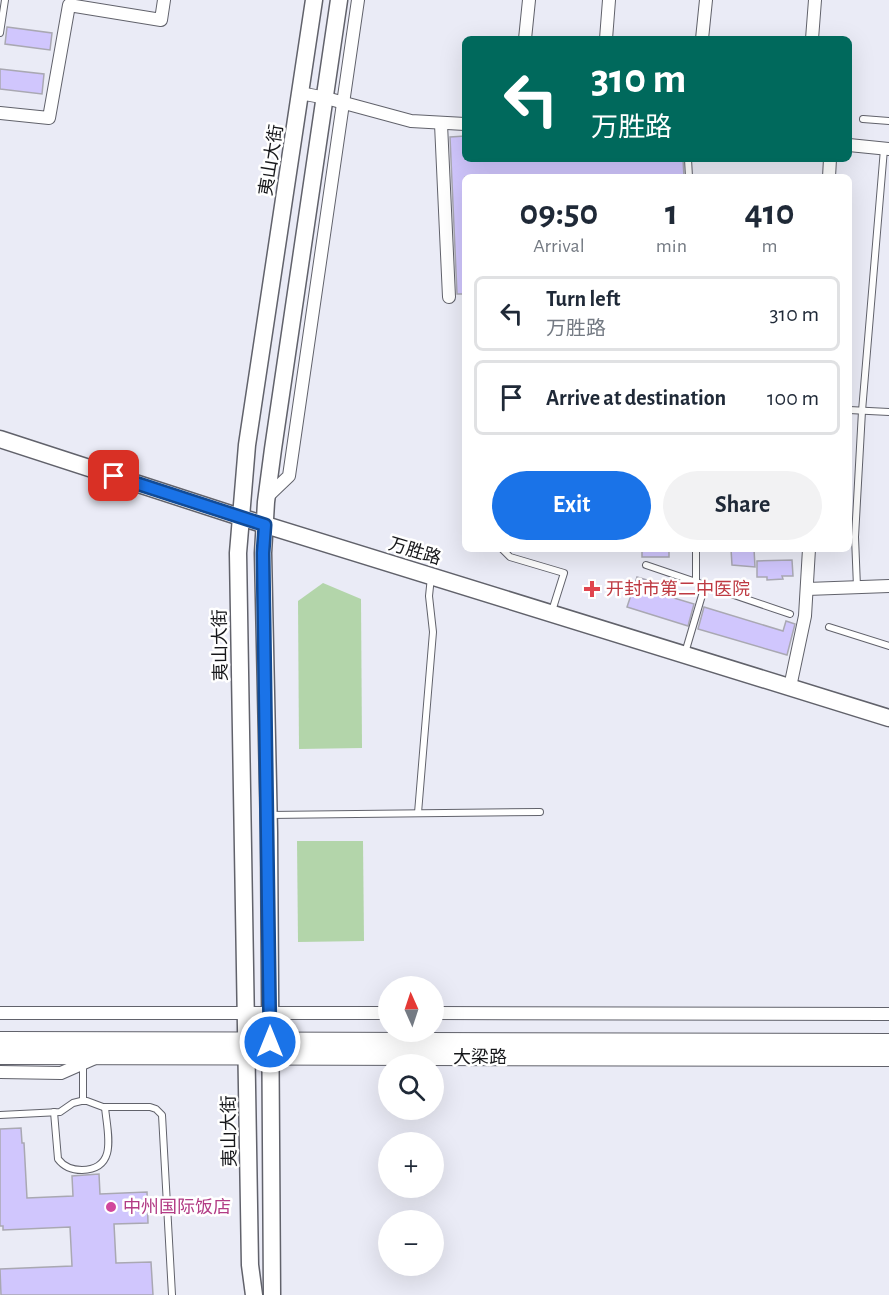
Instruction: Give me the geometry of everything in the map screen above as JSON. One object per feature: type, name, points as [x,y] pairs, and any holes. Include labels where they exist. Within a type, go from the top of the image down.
[{"type":"main road","name":"夷山大街","points":[[254,1295],[250,1264],[238,553],[247,445],[314,0]]},
{"type":"main road","points":[[272,1295],[268,815],[263,553],[267,497],[339,0]]},
{"type":"main road","name":"万胜路","points":[[0,439],[265,525],[889,718]]},
{"type":"main road","name":"大梁路","points":[[0,1041],[247,1049],[889,1043]]},
{"type":"main road","name":"大梁路","points":[[0,1055],[101,1056],[247,1049]]},
{"type":"main road","name":"大梁路","points":[[270,1049],[889,1057]]},
{"type":"street","points":[[0,113],[49,118],[69,5],[161,20],[164,0]]},
{"type":"street","points":[[267,497],[289,476],[358,0]]},
{"type":"street","points":[[525,36],[529,0]]},
{"type":"street","points":[[606,36],[609,0]]},
{"type":"street","points":[[702,36],[706,0]]},
{"type":"street","points":[[812,36],[815,0]]},
{"type":"street","points":[[300,93],[411,121],[462,124]]},
{"type":"street","points":[[441,124],[449,297]]},
{"type":"street","points":[[852,146],[887,149]]},
{"type":"street","points":[[790,687],[802,636],[809,552]]},
{"type":"street","points":[[807,589],[889,586]]},
{"type":"street","points":[[0,1013],[378,1013]]},
{"type":"street","points":[[444,1013],[889,1014]]},
{"type":"street","points":[[0,1072],[61,1073],[101,1056]]},
{"type":"lane","points":[[0,33],[5,0]]},
{"type":"lane","points":[[863,119],[889,121]]},
{"type":"lane","points":[[857,587],[855,537],[862,411],[887,149]]},
{"type":"lane","points":[[852,410],[889,412]]},
{"type":"lane","points":[[505,552],[510,557],[564,573],[551,614]]},
{"type":"lane","points":[[696,552],[696,582]]},
{"type":"lane","points":[[646,565],[790,614]]},
{"type":"lane","points":[[418,813],[433,632],[429,597],[431,576]]},
{"type":"lane","points":[[684,654],[705,585]]},
{"type":"lane","points":[[829,627],[889,646]]},
{"type":"lane","points":[[268,815],[540,812]]},
{"type":"lane","points":[[83,1064],[83,1101]]},
{"type":"lane","points":[[0,1114],[60,1112],[73,1103],[83,1101],[105,1107],[150,1107],[162,1115],[172,1295]]},
{"type":"lane","points":[[54,1112],[57,1159],[66,1167],[84,1170],[101,1165],[108,1154],[105,1107]]},
{"type":"green space","points":[[323,583],[361,599],[362,748],[299,749],[298,601]]},
{"type":"green space","points":[[297,841],[363,841],[364,941],[298,942]]},
{"type":"building","points":[[7,27],[52,33],[50,50],[5,44]]},
{"type":"building","points":[[0,69],[44,74],[42,94],[0,89]]},
{"type":"building","points":[[462,136],[462,162],[683,162],[684,174],[462,174],[462,294],[457,294],[450,137]]},
{"type":"building","points":[[642,552],[669,552],[669,557],[642,557]]},
{"type":"building","points":[[731,552],[754,552],[755,567],[732,565]]},
{"type":"building","points":[[792,560],[793,576],[767,580],[767,577],[757,577],[757,561]]},
{"type":"building","points":[[637,577],[647,580],[644,589],[694,604],[688,626],[627,607]]},
{"type":"building","points":[[704,607],[783,631],[786,621],[795,624],[787,655],[698,629]]},
{"type":"building","points":[[21,1128],[27,1198],[73,1196],[72,1176],[99,1174],[100,1194],[147,1192],[148,1223],[114,1224],[116,1263],[151,1262],[153,1295],[1,1295],[0,1269],[72,1266],[70,1227],[3,1230],[3,1226],[0,1226],[0,1129]]},
{"type":"place","name":"开封市第二中医院","points":[[592,589]]},
{"type":"place","name":"中州国际饭店","points":[[111,1207]]},
{"type":"route","points":[[114,476],[265,525],[263,553],[269,832],[270,1042]]}]
